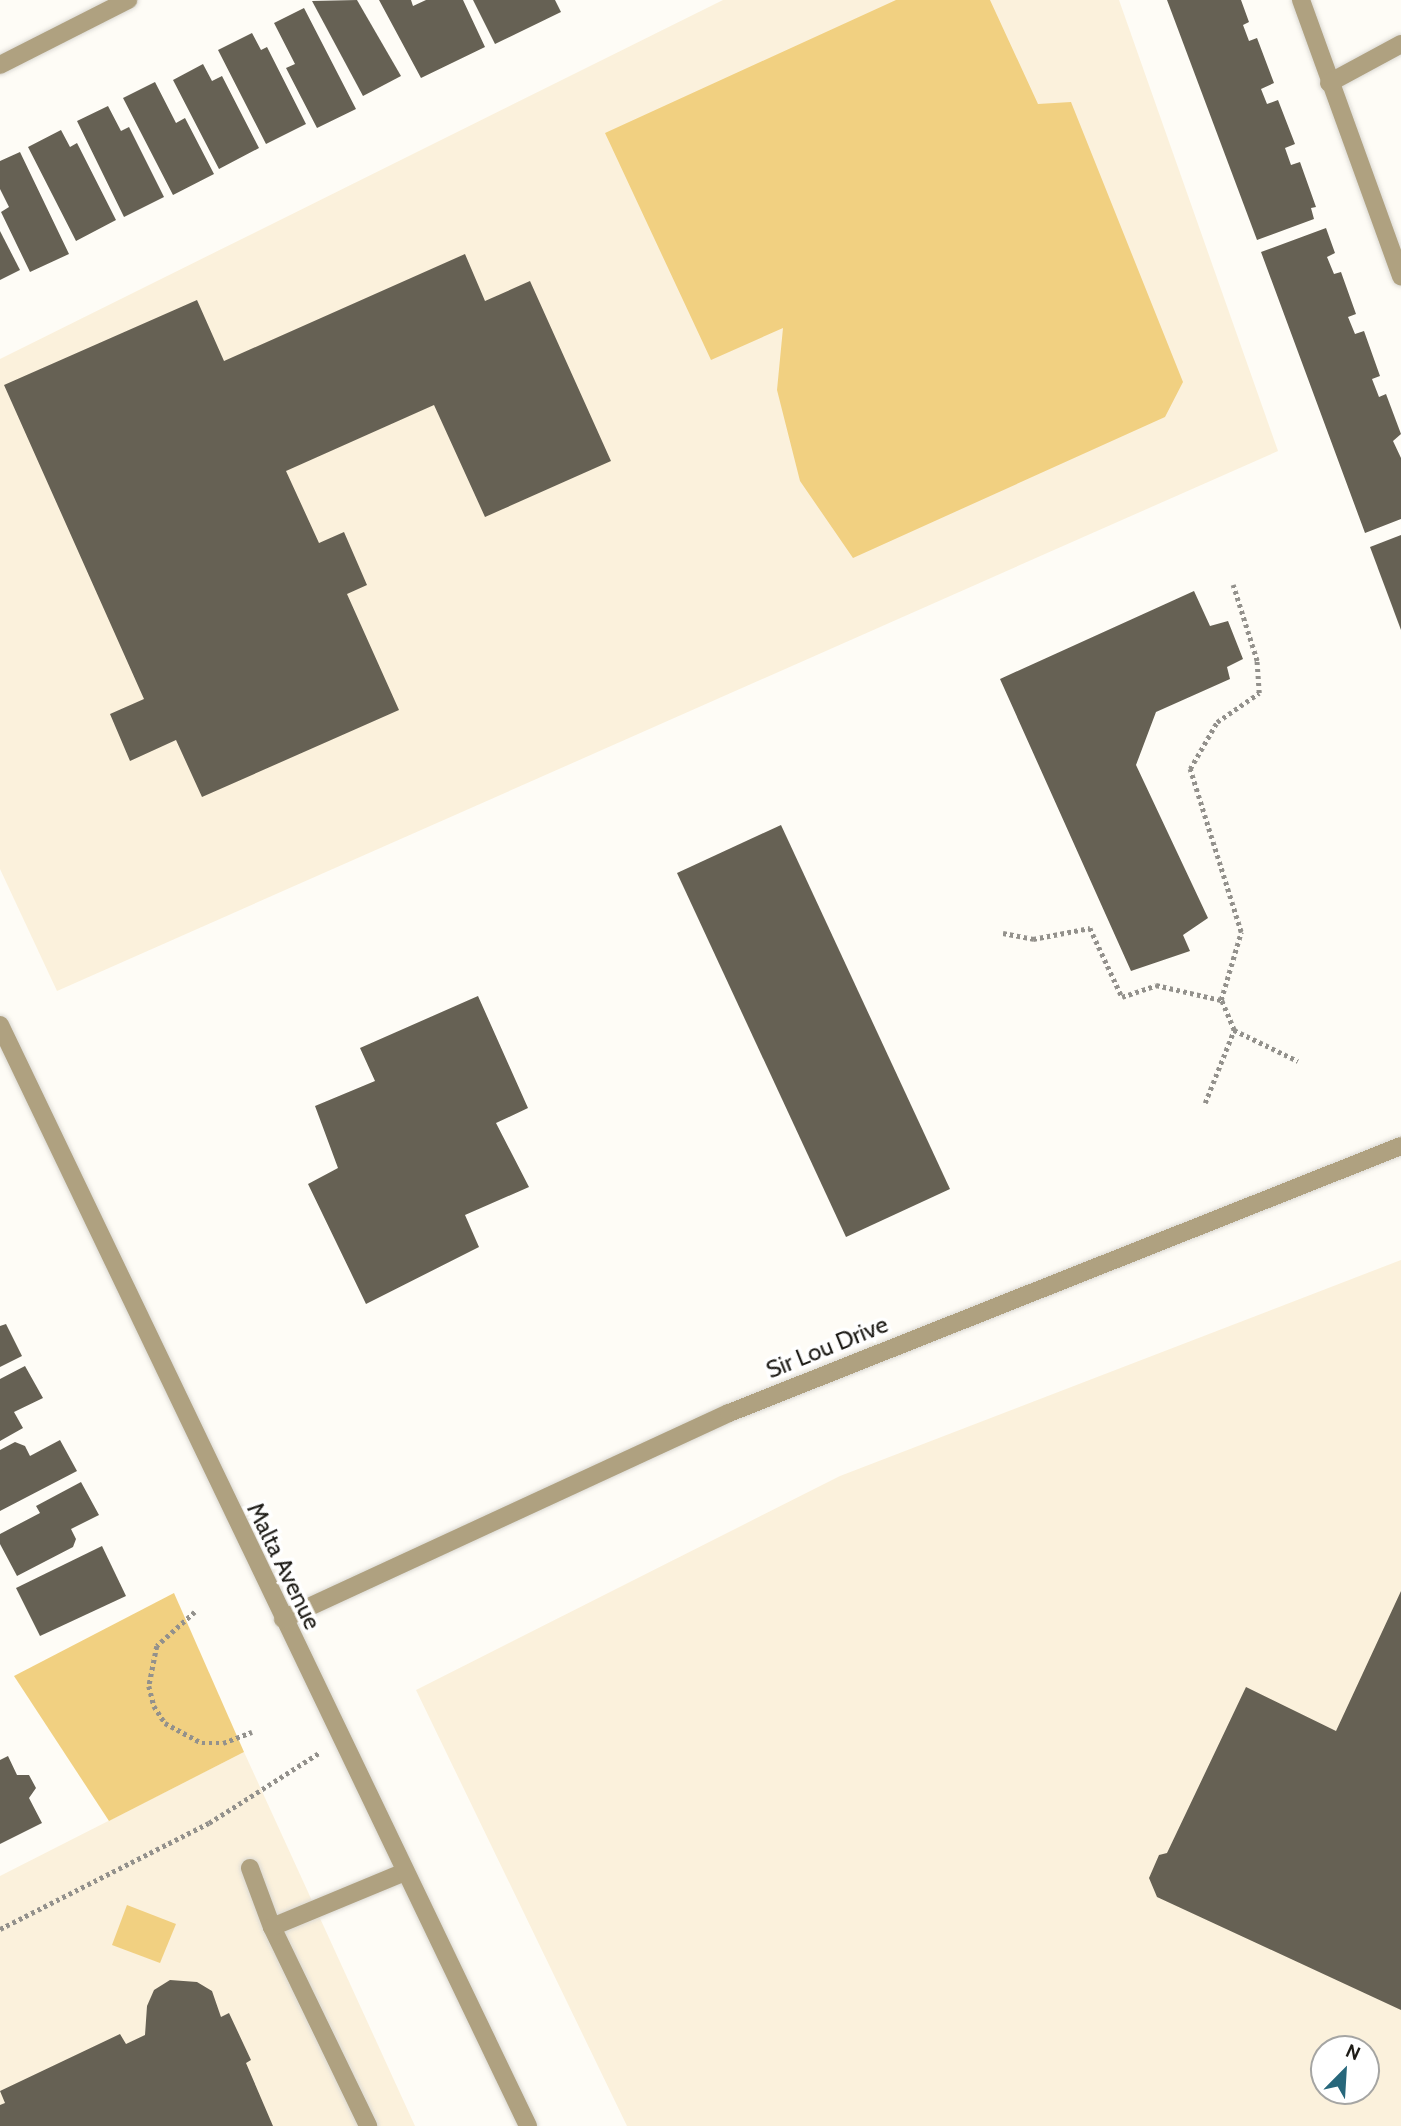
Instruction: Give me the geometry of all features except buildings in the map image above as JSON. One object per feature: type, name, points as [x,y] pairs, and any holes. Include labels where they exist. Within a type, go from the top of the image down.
[{"type":"street","points":[[0,65],[128,0]]},
{"type":"street","points":[[1301,0],[1401,275]]},
{"type":"street","points":[[1329,83],[1401,44]]},
{"type":"street","name":"Malta Avenue","points":[[0,1025],[340,1739],[528,2126]]},
{"type":"street","name":"Sir Lou Drive","points":[[283,1619],[729,1413],[1401,1146]]},
{"type":"street","points":[[250,1868],[272,1927],[368,2126]]},
{"type":"street","points":[[272,1927],[405,1872]]},
{"type":"path","points":[[1233,585],[1257,661],[1259,693],[1217,722],[1190,769],[1241,932],[1221,1000],[1234,1030],[1297,1061]]},
{"type":"path","points":[[1003,933],[1033,939],[1090,928],[1122,997],[1156,985],[1221,1000]]},
{"type":"path","points":[[1205,1102],[1234,1030]]},
{"type":"path","points":[[195,1612],[157,1646],[149,1675],[154,1706],[165,1723],[202,1743],[223,1743],[252,1732]]},
{"type":"path","points":[[0,1929],[209,1824],[340,1739]]},
{"type":"shaded area","points":[[723,0],[1119,0],[1278,451],[57,991],[0,869],[0,359]]},
{"type":"shaded area","points":[[896,0],[990,0],[1038,104],[1071,102],[1183,382],[1165,417],[853,558],[800,481],[777,390],[783,328],[711,360],[605,133]]},
{"type":"shaded area","points":[[1401,1260],[1401,2126],[627,2126],[416,1690],[840,1476]]},
{"type":"shaded area","points":[[174,1593],[244,1752],[109,1821],[14,1676]]},
{"type":"shaded area","points":[[244,1752],[415,2126],[0,2126],[0,1876]]},
{"type":"shaded area","points":[[127,1905],[176,1924],[160,1963],[112,1945]]}]
